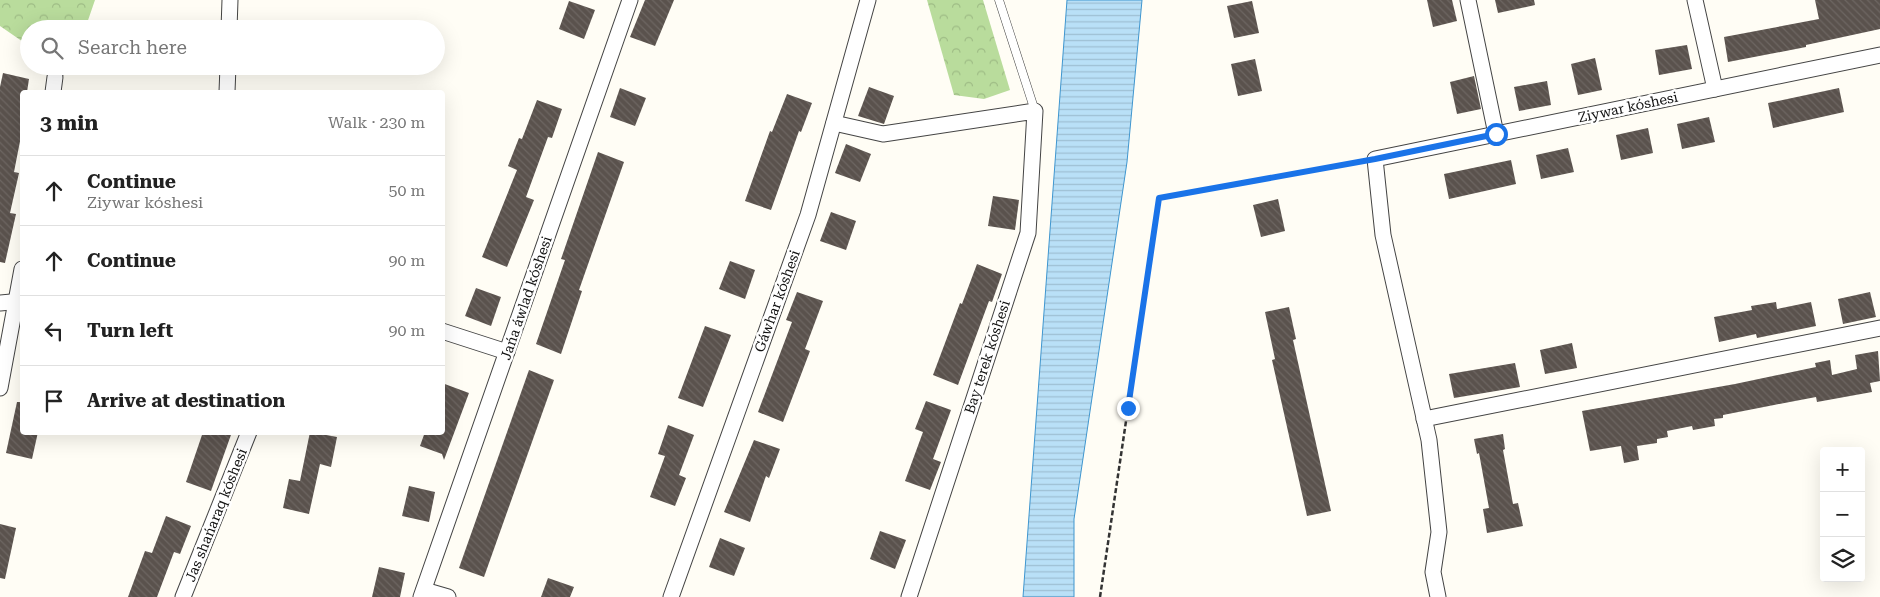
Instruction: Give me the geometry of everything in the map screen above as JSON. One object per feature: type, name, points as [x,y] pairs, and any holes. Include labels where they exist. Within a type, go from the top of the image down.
[{"type":"street","points":[[229,20],[230,0]]},
{"type":"street","name":"Jańa áwlad kóshesi","points":[[422,593],[630,0]]},
{"type":"street","name":"Gáwhar kóshesi","points":[[671,597],[808,215],[868,0]]},
{"type":"street","points":[[1468,0],[1496,134]]},
{"type":"street","points":[[1696,0],[1715,89]]},
{"type":"street","name":"Ziywar kóshesi","points":[[1375,159],[1880,55]]},
{"type":"street","points":[[227,90],[228,75]]},
{"type":"street","points":[[52,90],[55,77]]},
{"type":"street","points":[[834,123],[883,134],[1035,111]]},
{"type":"street","name":"Bay terek kóshesi","points":[[909,597],[1028,233],[1035,111]]},
{"type":"street","points":[[1375,159],[1383,235],[1429,440],[1439,532],[1433,572],[1438,597]]},
{"type":"street","points":[[0,303],[20,301],[0,388]]},
{"type":"street","points":[[1424,419],[1880,328]]},
{"type":"street","points":[[445,332],[507,352]]},
{"type":"street","name":"Jas shańaraq kóshesi","points":[[183,597],[248,435]]},
{"type":"street","points":[[422,593],[448,597]]},
{"type":"lane","points":[[999,0],[1035,111]]},
{"type":"path","points":[[1100,597],[1159,198],[1375,159]]},
{"type":"green space","points":[[0,0],[95,0],[88,20],[20,20],[20,40],[0,26]]},
{"type":"green space","points":[[927,0],[983,0],[1010,90],[984,99],[954,95]]},
{"type":"water","points":[[1067,0],[1142,0],[1127,162],[1074,519],[1074,597],[1023,597]]},
{"type":"building","points":[[645,0],[674,0],[655,46],[630,37]]},
{"type":"building","points":[[1427,0],[1452,0],[1457,21],[1433,27]]},
{"type":"building","points":[[1495,0],[1534,0],[1535,5],[1498,13]]},
{"type":"building","points":[[1815,0],[1880,0],[1880,29],[1806,45],[1806,47],[1728,62],[1724,37],[1819,19]]},
{"type":"building","points":[[569,1],[595,10],[584,39],[559,29]]},
{"type":"building","points":[[1252,1],[1259,33],[1234,38],[1227,6]]},
{"type":"building","points":[[1687,45],[1692,69],[1659,75],[1655,50]]},
{"type":"building","points":[[1595,58],[1602,90],[1578,95],[1571,64]]},
{"type":"building","points":[[1255,59],[1262,91],[1238,96],[1231,64]]},
{"type":"building","points":[[3,73],[29,79],[27,90],[20,90],[20,141],[14,172],[19,173],[10,213],[16,214],[5,263],[0,262],[0,87]]},
{"type":"building","points":[[1474,76],[1481,109],[1457,114],[1450,82]]},
{"type":"building","points":[[1547,81],[1551,105],[1519,111],[1514,87]]},
{"type":"building","points":[[869,87],[894,96],[884,124],[858,116]]},
{"type":"building","points":[[620,88],[646,98],[635,126],[610,117]]},
{"type":"building","points":[[1839,88],[1844,112],[1773,128],[1768,103]]},
{"type":"building","points":[[787,94],[812,103],[801,132],[799,131],[771,210],[745,201],[770,131],[772,132]]},
{"type":"building","points":[[537,100],[562,109],[552,138],[548,137],[526,197],[534,200],[507,267],[482,257],[517,170],[508,166],[519,138],[522,139]]},
{"type":"building","points":[[1709,117],[1715,142],[1682,149],[1677,124]]},
{"type":"building","points":[[1648,128],[1653,153],[1621,160],[1616,135]]},
{"type":"building","points":[[846,144],[871,154],[860,182],[835,173]]},
{"type":"building","points":[[1568,148],[1574,172],[1541,179],[1536,155]]},
{"type":"building","points":[[598,152],[624,162],[579,290],[582,291],[561,354],[536,344],[565,260],[561,259]]},
{"type":"building","points":[[1511,160],[1516,184],[1449,199],[1444,174]]},
{"type":"building","points":[[993,196],[1019,200],[1015,230],[988,226]]},
{"type":"building","points":[[1278,199],[1285,231],[1261,237],[1253,205]]},
{"type":"building","points":[[831,212],[856,221],[846,250],[820,241]]},
{"type":"building","points":[[730,261],[755,270],[745,299],[719,289]]},
{"type":"building","points":[[977,264],[1002,274],[992,302],[989,301],[958,385],[933,375]]},
{"type":"building","points":[[476,288],[501,297],[491,326],[465,316]]},
{"type":"building","points":[[797,292],[823,301],[805,349],[810,351],[783,422],[758,412],[792,322],[786,320]]},
{"type":"building","points":[[1870,292],[1876,317],[1843,324],[1838,299]]},
{"type":"building","points":[[1776,302],[1777,309],[1811,302],[1816,326],[1757,338],[1756,334],[1719,342],[1714,317],[1752,310],[1751,306]]},
{"type":"building","points":[[1289,307],[1296,339],[1293,340],[1331,511],[1307,516],[1272,360],[1275,359],[1265,312]]},
{"type":"building","points":[[705,326],[731,335],[703,407],[678,398]]},
{"type":"building","points":[[1572,343],[1577,368],[1545,374],[1540,350]]},
{"type":"building","points":[[1878,351],[1880,381],[1870,383],[1872,392],[1817,402],[1816,397],[1723,415],[1723,418],[1714,419],[1715,426],[1693,430],[1692,426],[1667,431],[1668,437],[1657,439],[1657,443],[1637,446],[1639,460],[1624,463],[1621,446],[1590,451],[1582,411],[1735,384],[1816,367],[1815,363],[1830,360],[1832,375],[1857,369],[1855,355]]},
{"type":"building","points":[[1515,363],[1520,387],[1454,398],[1449,374]]},
{"type":"building","points":[[529,370],[554,380],[484,577],[459,568]]},
{"type":"building","points":[[445,384],[469,393],[444,460],[442,454],[420,446],[424,435],[445,435]]},
{"type":"building","points":[[926,401],[951,410],[933,459],[941,462],[930,490],[905,481],[923,432],[915,429]]},
{"type":"building","points":[[17,402],[20,402],[20,435],[37,435],[32,459],[6,453]]},
{"type":"building","points":[[668,425],[694,435],[679,475],[686,478],[675,506],[650,497],[665,456],[658,454]]},
{"type":"building","points":[[1503,434],[1505,449],[1503,450],[1513,504],[1518,503],[1523,526],[1487,533],[1483,509],[1489,508],[1479,453],[1477,454],[1474,439]]},
{"type":"building","points":[[202,435],[231,435],[211,491],[186,482]]},
{"type":"building","points":[[309,435],[337,437],[331,467],[320,464],[309,514],[283,508],[289,479],[300,481]]},
{"type":"building","points":[[754,440],[780,449],[769,478],[766,476],[750,522],[724,512]]},
{"type":"building","points":[[409,486],[435,492],[429,522],[402,516]]},
{"type":"building","points":[[166,516],[191,526],[180,554],[174,552],[157,597],[128,597],[145,551],[152,553]]},
{"type":"building","points":[[0,524],[16,528],[5,579],[0,578]]},
{"type":"building","points":[[880,531],[906,540],[895,569],[870,559]]},
{"type":"building","points":[[720,538],[745,548],[734,576],[709,567]]},
{"type":"building","points":[[379,567],[405,573],[400,597],[372,597]]},
{"type":"building","points":[[548,578],[574,587],[570,597],[541,597]]},
{"type":"route","points":[[1128,408],[1159,198],[1375,159],[1496,134]]}]
